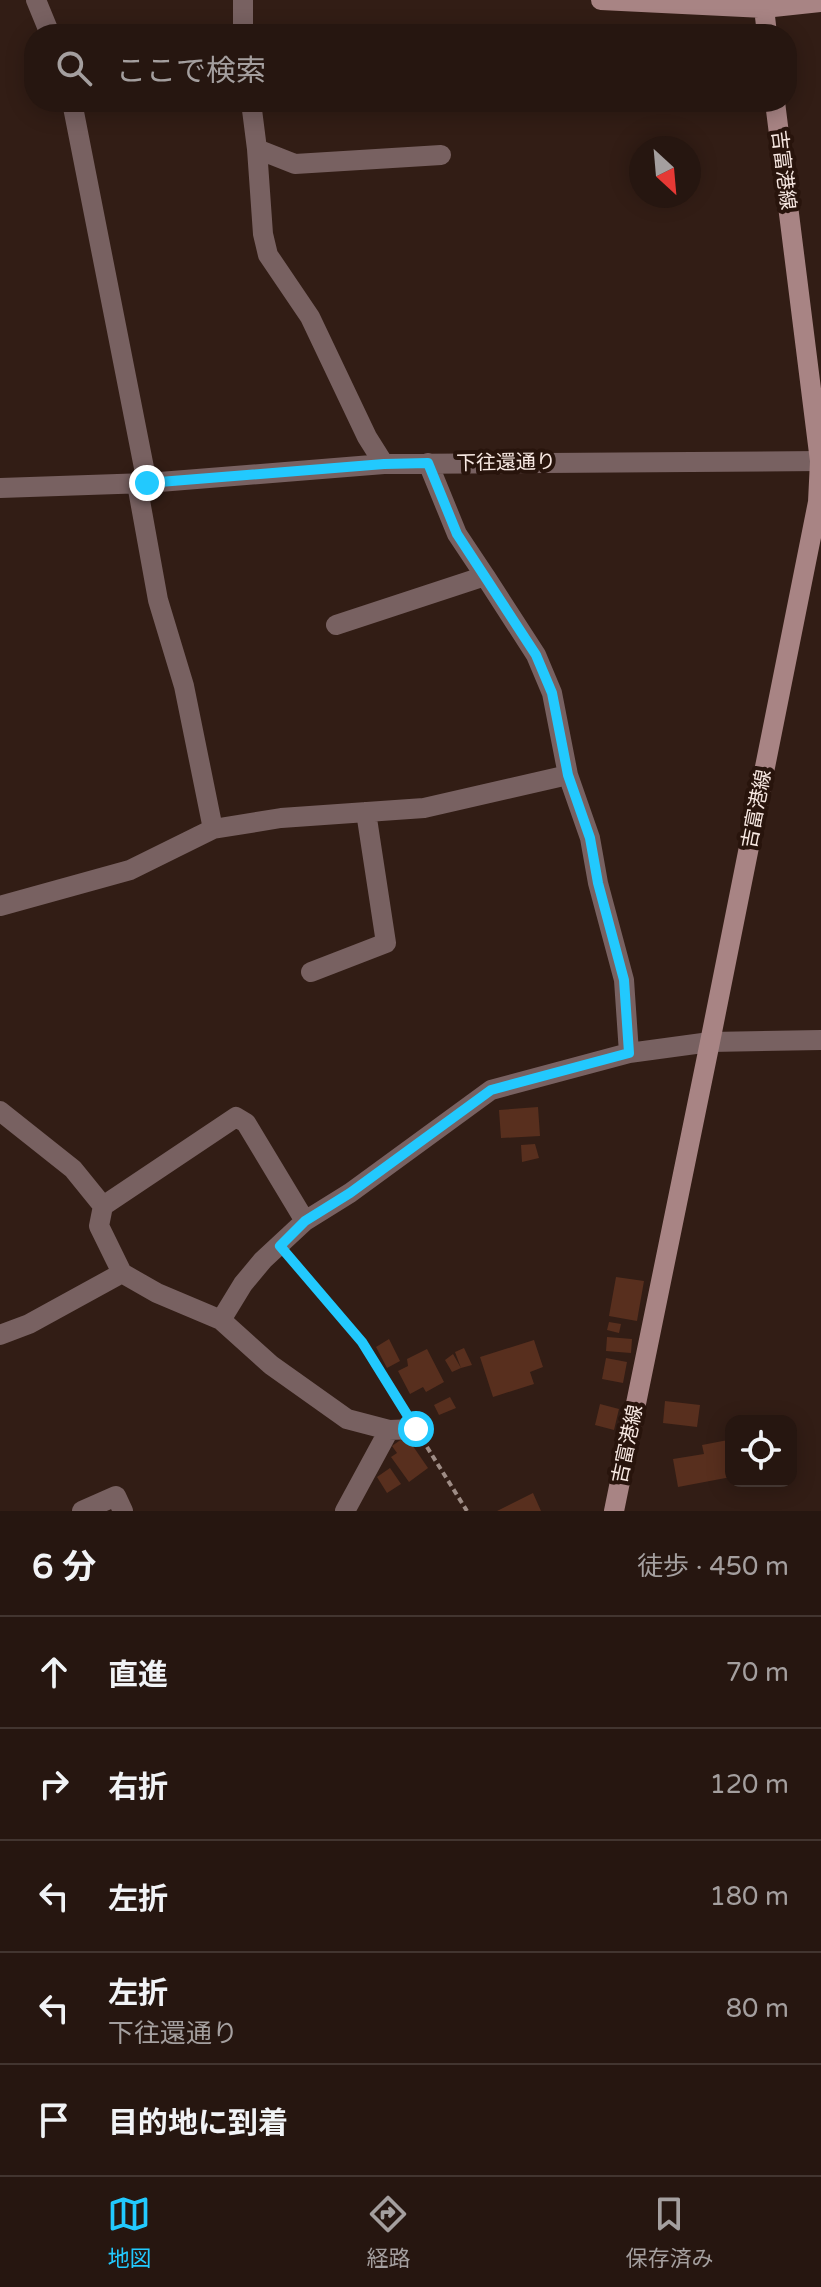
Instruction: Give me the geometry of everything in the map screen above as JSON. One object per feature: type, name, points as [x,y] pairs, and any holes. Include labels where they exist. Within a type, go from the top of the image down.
[{"type":"main road","points":[[601,0],[761,4],[821,2]]},
{"type":"main road","points":[[761,4],[765,24]]},
{"type":"main road","name":"吉富港線","points":[[614,1511],[818,502],[821,461],[776,112]]},
{"type":"street","points":[[36,0],[46,24]]},
{"type":"street","points":[[243,0],[243,24]]},
{"type":"street","points":[[74,112],[142,484],[158,600],[184,686],[213,829]]},
{"type":"street","points":[[252,112],[263,234],[268,255],[310,317],[367,437],[384,464]]},
{"type":"street","points":[[257,149],[295,164],[441,155]]},
{"type":"street","name":"下往還通り","points":[[0,488],[142,484],[384,464],[821,461]]},
{"type":"street","points":[[428,463],[457,534],[536,655],[552,693],[568,775],[590,838],[598,883],[624,980],[629,1053]]},
{"type":"street","points":[[336,625],[485,576]]},
{"type":"street","points":[[0,906],[130,870],[213,829],[281,818],[424,808],[568,775]]},
{"type":"street","points":[[311,972],[386,943],[366,812]]},
{"type":"street","points":[[221,1320],[243,1284],[263,1260],[305,1221],[350,1193],[491,1090],[629,1053],[710,1042],[821,1040]]},
{"type":"street","points":[[0,1111],[73,1169],[103,1206]]},
{"type":"street","points":[[305,1221],[246,1123],[236,1117],[103,1206],[99,1226],[122,1273],[157,1293],[221,1320],[271,1365],[347,1419],[389,1430],[416,1429]]},
{"type":"street","points":[[0,1335],[29,1324],[122,1273]]},
{"type":"street","points":[[345,1511],[389,1430]]},
{"type":"street","points":[[82,1511],[116,1496],[123,1511]]},
{"type":"path","points":[[280,1246],[362,1342],[467,1511]]},
{"type":"building","points":[[538,1107],[540,1136],[501,1138],[499,1110]]},
{"type":"building","points":[[535,1144],[539,1158],[522,1162],[521,1145]]},
{"type":"building","points":[[616,1277],[644,1281],[637,1321],[609,1316]]},
{"type":"building","points":[[609,1322],[621,1324],[619,1333],[607,1330]]},
{"type":"building","points":[[607,1337],[632,1339],[631,1353],[606,1351]]},
{"type":"building","points":[[389,1339],[400,1361],[387,1368],[376,1347]]},
{"type":"building","points":[[534,1340],[543,1367],[530,1372],[534,1384],[493,1397],[480,1357]]},
{"type":"building","points":[[464,1348],[472,1365],[461,1368],[455,1352]]},
{"type":"building","points":[[427,1349],[444,1382],[426,1392],[423,1387],[410,1394],[398,1371],[408,1366],[407,1359]]},
{"type":"building","points":[[453,1354],[461,1368],[452,1372],[445,1360]]},
{"type":"building","points":[[606,1358],[627,1362],[623,1383],[602,1379]]},
{"type":"building","points":[[450,1397],[456,1408],[439,1415],[434,1405]]},
{"type":"building","points":[[665,1401],[700,1405],[697,1427],[663,1423]]},
{"type":"building","points":[[600,1404],[619,1409],[614,1430],[595,1425]]},
{"type":"building","points":[[406,1436],[428,1468],[409,1482],[391,1457],[397,1453],[392,1446]]},
{"type":"building","points":[[725,1441],[725,1478],[678,1487],[673,1459],[704,1454],[702,1445]]},
{"type":"building","points":[[390,1468],[401,1484],[387,1493],[377,1477]]},
{"type":"building","points":[[533,1493],[541,1511],[497,1511]]},
{"type":"route","points":[[147,483],[428,463],[457,534],[536,655],[552,693],[568,775],[590,838],[598,883],[624,980],[629,1053],[491,1090],[350,1193],[305,1221],[280,1246],[362,1342],[416,1429]]}]
